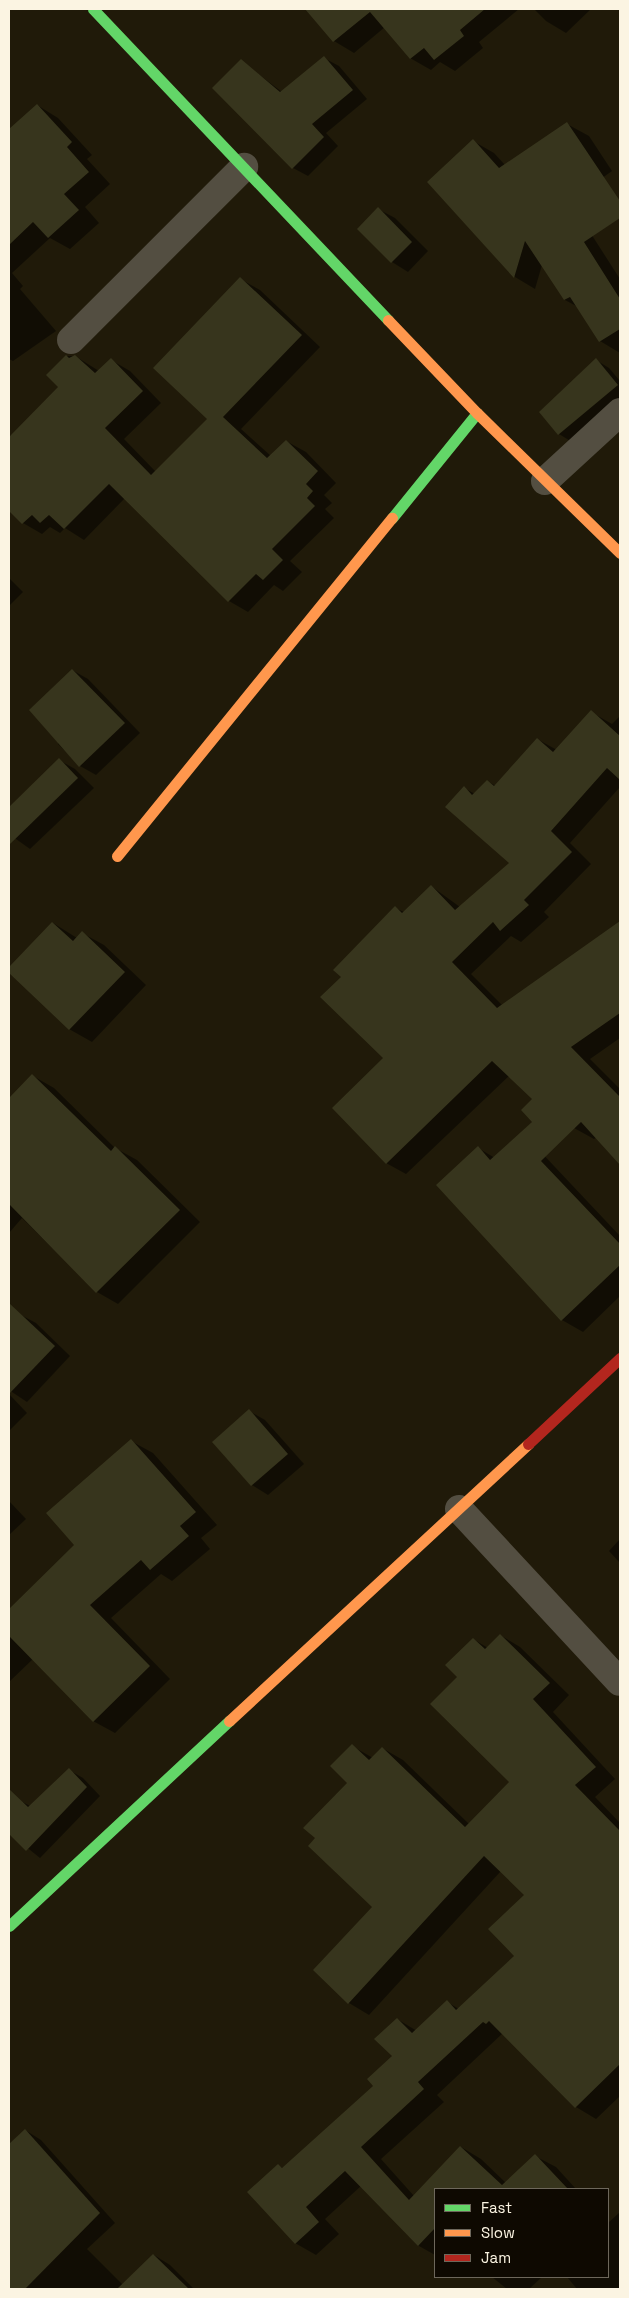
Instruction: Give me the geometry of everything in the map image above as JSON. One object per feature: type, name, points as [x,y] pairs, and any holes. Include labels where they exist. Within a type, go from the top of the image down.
[{"type":"street","points":[[93,9],[477,413],[620,553]]},
{"type":"street","points":[[71,340],[244,167]]},
{"type":"street","points":[[545,480],[620,412]]},
{"type":"street","points":[[117,856],[477,413]]},
{"type":"street","points":[[9,1926],[620,1358]]},
{"type":"street","points":[[459,1509],[620,1682]]},
{"type":"building","points":[[305,9],[485,9],[460,30],[464,36],[434,60],[424,48],[410,59],[370,12],[333,42]]},
{"type":"building","points":[[324,56],[353,90],[312,124],[324,137],[292,169],[212,88],[241,59],[280,92]]},
{"type":"building","points":[[37,104],[72,142],[67,147],[89,172],[64,194],[79,210],[48,238],[33,222],[9,245],[9,129]]},
{"type":"building","points":[[567,122],[620,201],[620,218],[584,242],[620,299],[620,329],[599,342],[570,297],[564,300],[525,241],[514,278],[427,182],[473,139],[499,168]]},
{"type":"building","points":[[378,207],[412,242],[391,263],[357,229]]},
{"type":"building","points":[[240,277],[302,335],[223,417],[267,458],[286,440],[318,471],[306,484],[313,491],[307,498],[315,506],[272,549],[283,560],[263,580],[256,574],[228,602],[109,484],[64,529],[49,515],[40,523],[32,515],[22,524],[9,511],[9,437],[58,387],[46,375],[66,355],[69,358],[75,355],[95,373],[111,358],[143,391],[105,428],[151,475],[207,419],[153,368]]},
{"type":"building","points":[[596,358],[618,385],[558,435],[539,412]]},
{"type":"building","points":[[72,669],[125,723],[79,767],[29,710]]},
{"type":"building","points":[[591,710],[620,736],[620,780],[607,768],[551,831],[572,852],[524,900],[529,905],[500,931],[493,922],[452,962],[497,1008],[620,921],[620,1013],[571,1047],[620,1097],[620,1165],[581,1122],[541,1161],[620,1244],[620,1265],[561,1321],[436,1185],[478,1146],[490,1160],[532,1122],[521,1110],[532,1099],[492,1061],[386,1164],[332,1108],[383,1058],[320,997],[341,977],[333,970],[395,906],[402,913],[431,885],[455,910],[509,863],[445,807],[464,786],[472,795],[487,780],[494,786],[537,738],[553,752]]},
{"type":"building","points":[[59,758],[78,778],[9,845],[9,807]]},
{"type":"building","points":[[52,922],[73,941],[82,931],[125,972],[69,1030],[9,973],[9,967]]},
{"type":"building","points":[[32,1074],[111,1151],[115,1146],[180,1210],[96,1293],[9,1204],[9,1098]]},
{"type":"building","points":[[9,1303],[55,1346],[9,1394]]},
{"type":"building","points":[[249,1409],[288,1454],[251,1486],[212,1442]]},
{"type":"building","points":[[131,1439],[196,1512],[180,1526],[189,1536],[150,1570],[141,1560],[90,1605],[150,1666],[93,1722],[9,1636],[9,1609],[74,1545],[46,1513]]},
{"type":"building","points":[[500,1634],[550,1683],[533,1699],[596,1767],[575,1785],[620,1831],[620,2064],[575,2108],[489,2021],[486,2024],[483,2022],[418,2082],[424,2089],[361,2147],[409,2200],[460,2146],[502,2185],[535,2154],[567,2188],[434,2188],[434,2229],[418,2246],[345,2171],[306,2207],[319,2222],[295,2244],[247,2192],[278,2164],[282,2168],[373,2086],[367,2079],[392,2056],[374,2039],[397,2018],[412,2033],[447,2000],[456,2010],[514,1956],[488,1929],[524,1895],[484,1856],[348,2004],[313,1970],[372,1907],[308,1846],[315,1838],[303,1828],[347,1783],[330,1766],[352,1744],[369,1760],[382,1747],[465,1827],[509,1782],[430,1704],[457,1677],[445,1665],[473,1638],[485,1649]]},
{"type":"building","points":[[69,1768],[87,1787],[26,1851],[9,1834],[9,1789],[28,1807]]},
{"type":"building","points":[[25,2129],[100,2213],[25,2289],[9,2289],[9,2144]]},
{"type":"building","points":[[153,2254],[189,2289],[117,2289]]},
{"type":"traffic: fast","points":[[93,9],[388,320]]},
{"type":"traffic: fast","points":[[392,518],[477,413]]},
{"type":"traffic: fast","points":[[9,1926],[229,1721]]},
{"type":"traffic: slow","points":[[388,320],[477,413],[620,553]]},
{"type":"traffic: slow","points":[[117,856],[392,518]]},
{"type":"traffic: slow","points":[[229,1721],[528,1444]]},
{"type":"traffic: jam","points":[[528,1444],[620,1358]]}]
